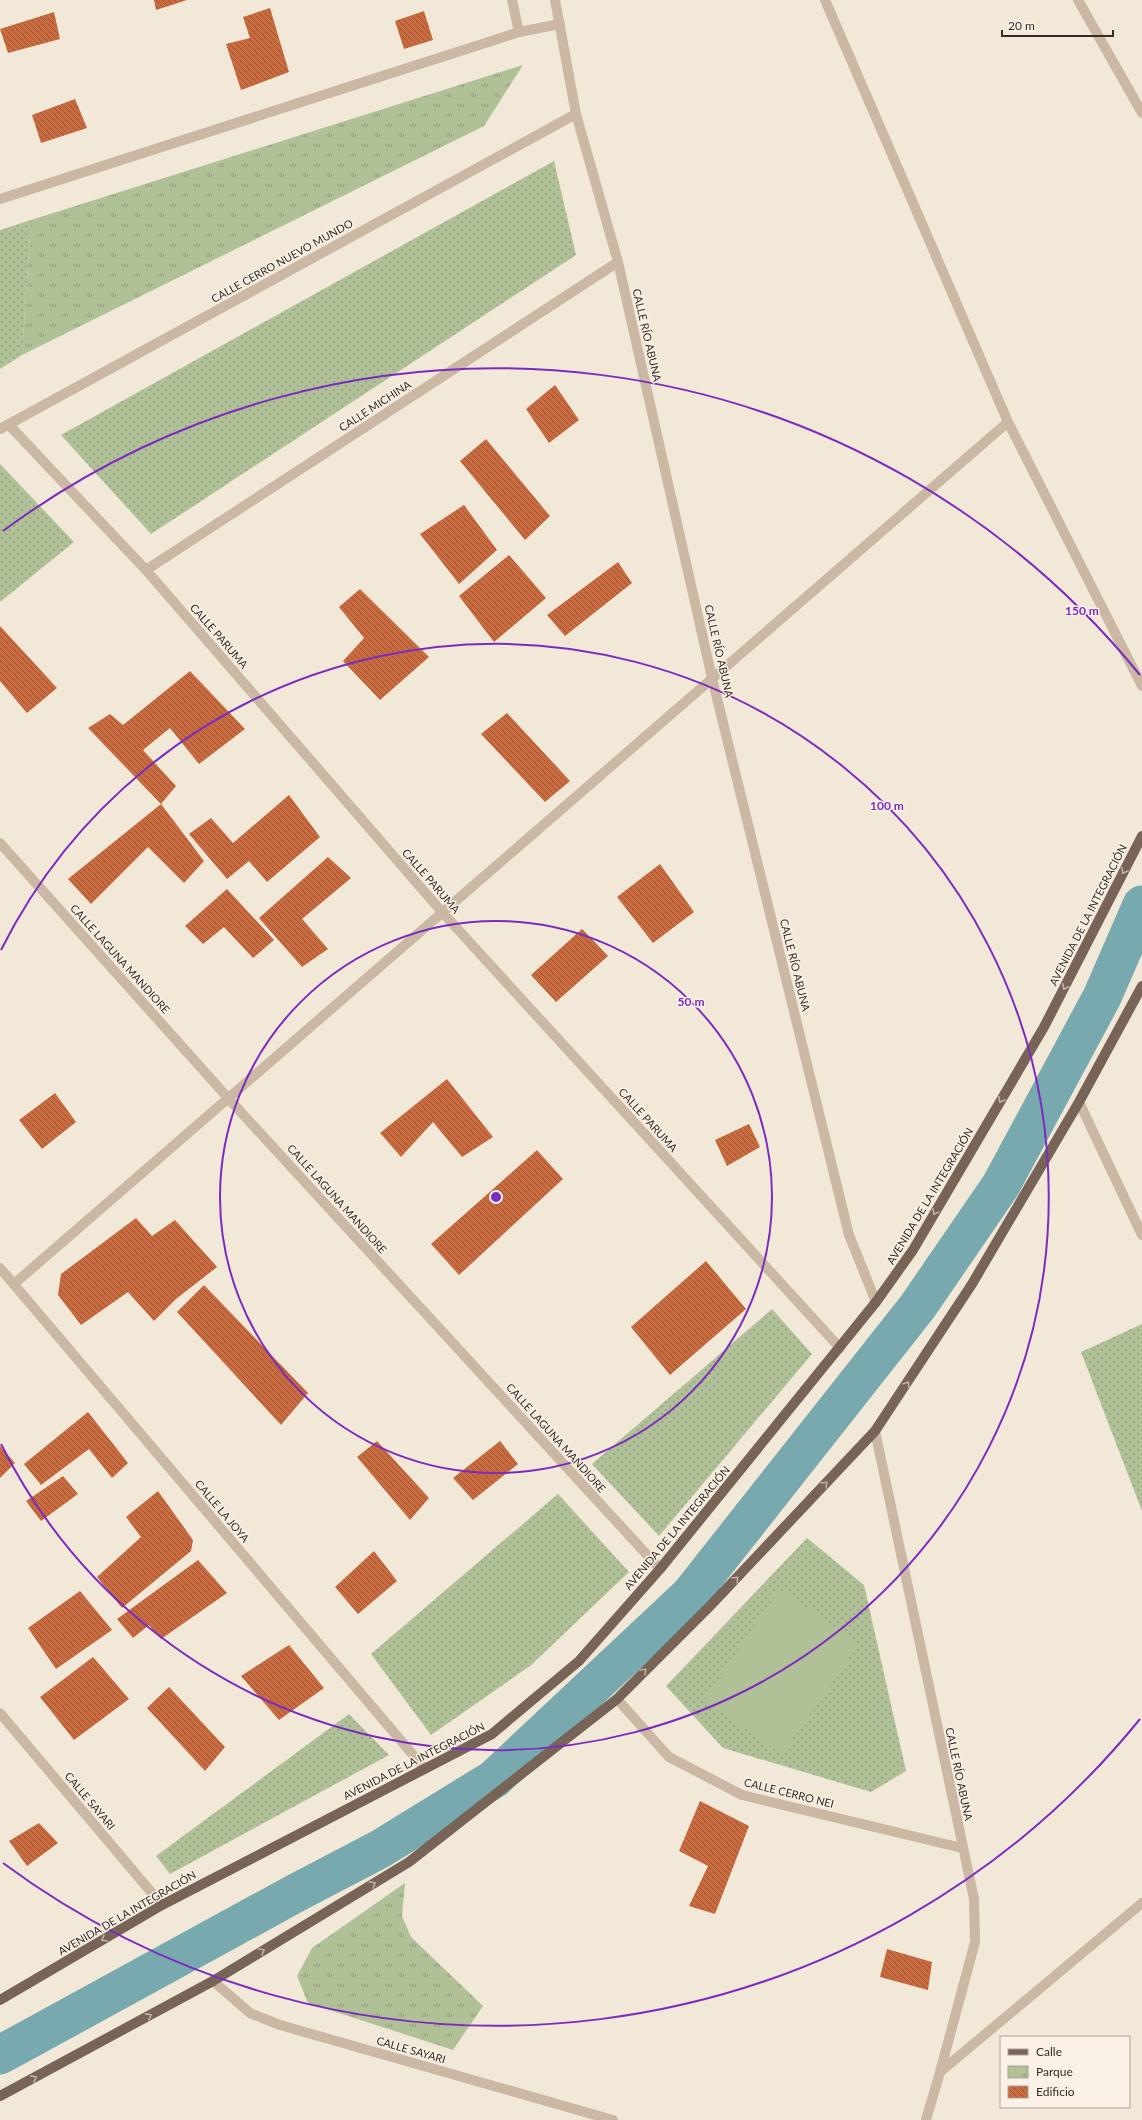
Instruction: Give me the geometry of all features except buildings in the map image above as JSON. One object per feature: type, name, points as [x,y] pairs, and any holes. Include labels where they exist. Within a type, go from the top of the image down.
[{"type":"main road","name":"AVENIDA DE LA INTEGRACIÓN","points":[[0,2000],[162,1905],[492,1734],[579,1661],[660,1570],[840,1348],[876,1302],[913,1250],[1044,1027],[1142,836]]},
{"type":"main road","points":[[0,2096],[213,1981],[409,1862],[617,1699],[711,1605],[875,1431],[972,1284],[1079,1102],[1142,986]]},
{"type":"street","points":[[512,0],[519,32]]},
{"type":"street","name":"CALLE RÍO ABUNA","points":[[555,0],[576,114],[618,262],[712,678],[849,1235],[876,1302]]},
{"type":"street","points":[[825,0],[1008,422],[1142,686]]},
{"type":"street","points":[[1078,0],[1142,113]]},
{"type":"street","points":[[0,199],[519,32],[560,24]]},
{"type":"street","name":"CALLE CERRO NUEVO MUNDO","points":[[4,427],[576,114]]},
{"type":"street","name":"CALLE MICHINA","points":[[146,570],[618,262]]},
{"type":"street","points":[[14,1284],[1008,422]]},
{"type":"street","name":"CALLE PARUMA","points":[[4,427],[146,570],[442,912],[840,1348]]},
{"type":"street","name":"CALLE LAGUNA MANDIORE","points":[[0,843],[228,1098],[660,1570]]},
{"type":"street","points":[[1079,1102],[1142,1235]]},
{"type":"street","name":"CALLE LA JOYA","points":[[0,1268],[425,1769]]},
{"type":"street","name":"CALLE RÍO ABUNA","points":[[875,1431],[974,1899],[975,1942],[926,2120]]},
{"type":"street","name":"CALLE CERRO NEI","points":[[617,1699],[669,1757],[742,1795],[962,1848]]},
{"type":"street","name":"CALLE SAYARI","points":[[0,1712],[162,1905]]},
{"type":"street","points":[[940,2072],[1142,1904]]},
{"type":"street","name":"CALLE SAYARI","points":[[213,1981],[250,2012],[280,2025],[613,2120]]},
{"type":"green space","points":[[523,65],[484,126],[22,355],[31,220]]},
{"type":"green space","points":[[554,161],[576,255],[151,534],[61,435]]},
{"type":"green space","points":[[31,220],[22,355],[0,369],[0,230]]},
{"type":"green space","points":[[0,464],[74,542],[0,602]]},
{"type":"green space","points":[[772,1309],[812,1354],[659,1536],[592,1464]]},
{"type":"green space","points":[[1142,1324],[1142,1511],[1081,1352]]},
{"type":"green space","points":[[558,1494],[629,1572],[530,1666],[431,1735],[371,1654]]},
{"type":"green space","points":[[807,1538],[864,1585],[906,1771],[871,1792],[723,1748],[666,1686]]},
{"type":"green space","points":[[780,1589],[859,1644],[782,1754],[704,1701]]},
{"type":"green space","points":[[349,1714],[389,1755],[170,1874],[156,1856]]},
{"type":"green space","points":[[405,1883],[402,1916],[411,1937],[483,2006],[453,2050],[308,2003],[297,1976],[312,1948]]},
{"type":"waterway","points":[[0,2055],[294,1894],[380,1849],[494,1779],[690,1595],[918,1306],[1001,1185],[1102,997],[1142,905]]}]
